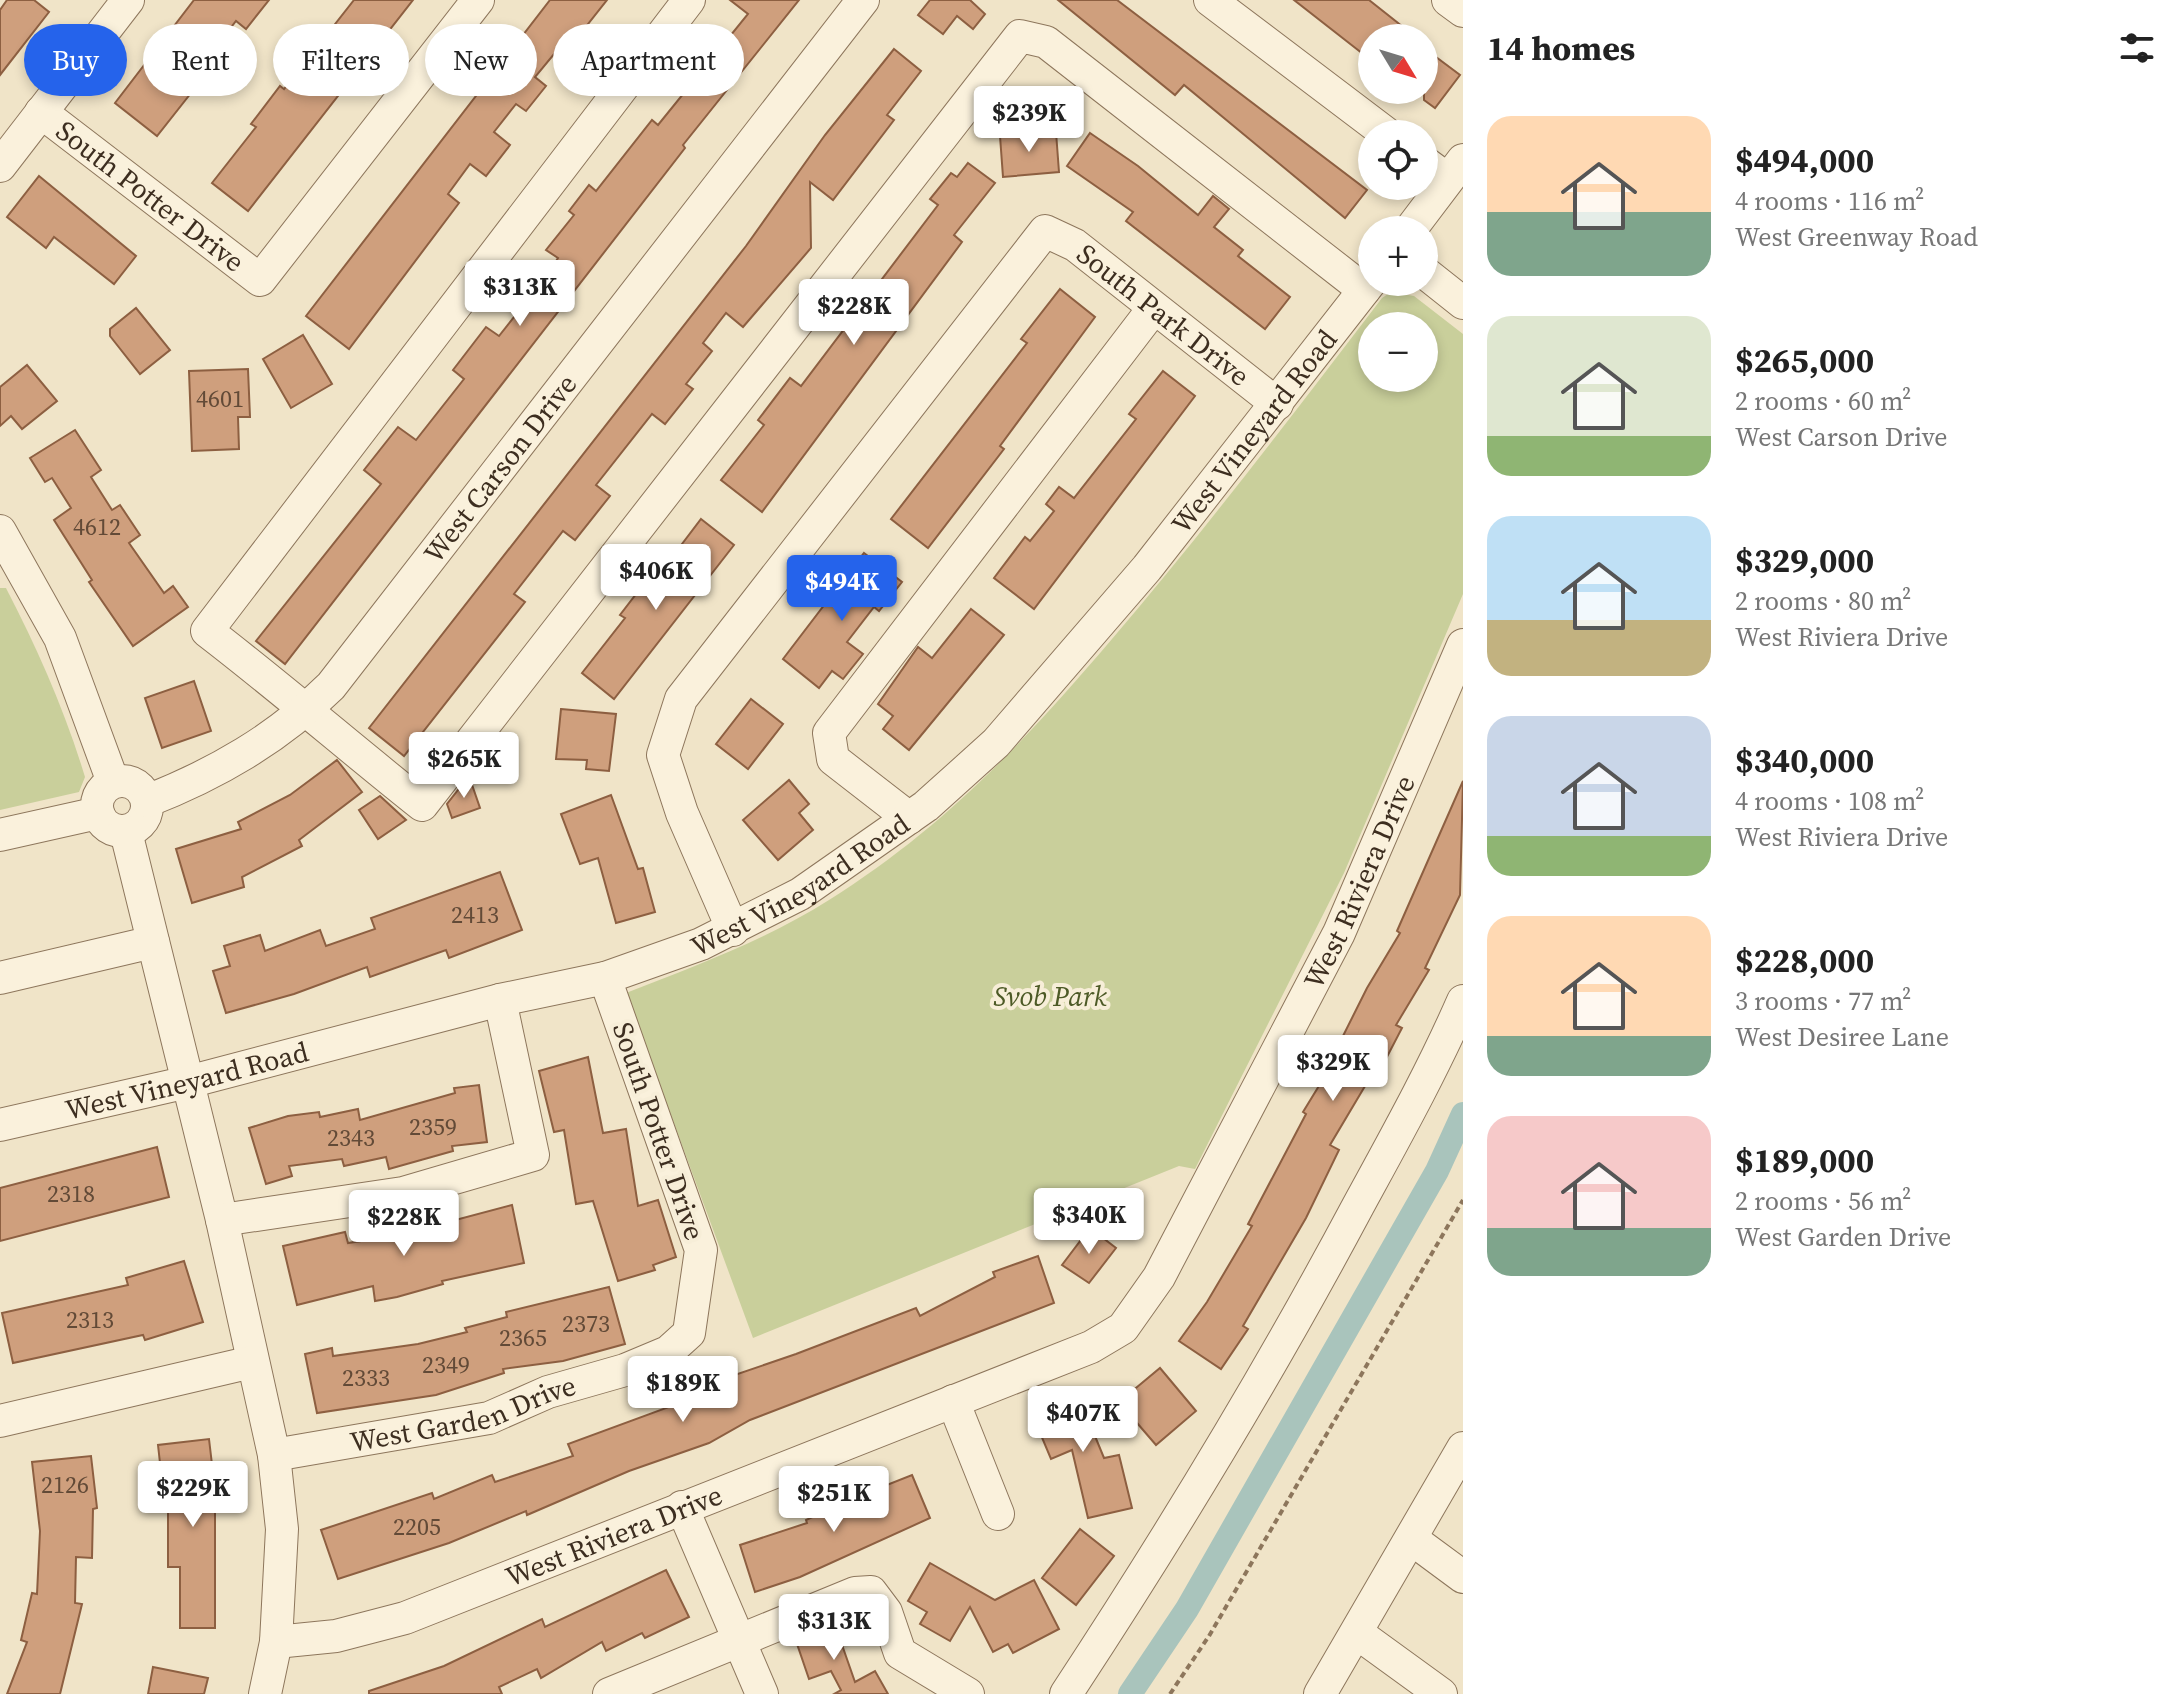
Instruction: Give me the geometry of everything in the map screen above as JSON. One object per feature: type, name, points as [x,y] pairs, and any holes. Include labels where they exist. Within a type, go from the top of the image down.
[{"type":"street","points":[[0,166],[128,0]]},
{"type":"street","name":"South Potter Drive","points":[[41,112],[260,280],[478,0]]},
{"type":"street","points":[[689,0],[207,631],[308,709],[328,730],[422,805],[1020,36],[1046,42],[1358,277]]},
{"type":"street","name":"West Carson Drive","points":[[147,801],[237,760],[308,709],[361,650],[863,0]]},
{"type":"street","points":[[1210,0],[1369,120]]},
{"type":"street","points":[[1448,0],[1463,11]]},
{"type":"street","points":[[1418,216],[1445,167]]},
{"type":"street","name":"South Park Drive","points":[[733,930],[682,813],[663,755],[681,699],[1045,231],[1075,245],[1277,404]]},
{"type":"street","points":[[1438,283],[1463,303]]},
{"type":"street","name":"West Vineyard Road","points":[[0,1125],[188,1082],[500,1000],[605,978],[733,930],[800,894],[909,818],[996,743],[1147,568],[1360,296]]},
{"type":"street","points":[[909,818],[833,759],[829,733],[1153,309]]},
{"type":"street","points":[[0,531],[60,638],[113,782]]},
{"type":"street","name":"West Riviera Drive","points":[[276,1642],[336,1636],[405,1618],[1091,1347],[1123,1328],[1159,1277],[1339,933],[1463,645]]},
{"type":"street","points":[[122,781],[138,787],[147,801],[142,821],[126,832],[108,828],[98,813],[99,795],[113,782],[122,781]]},
{"type":"street","points":[[0,835],[98,813]]},
{"type":"street","points":[[126,832],[222,1220],[274,1455],[282,1529],[276,1642],[265,1694]]},
{"type":"street","points":[[0,978],[153,942]]},
{"type":"street","name":"South Potter Drive","points":[[605,978],[701,1250],[689,1333]]},
{"type":"street","points":[[222,1220],[403,1193],[533,1155],[500,1000]]},
{"type":"street","points":[[1066,1694],[1231,1431],[1320,1277],[1438,1057],[1463,1001]]},
{"type":"street","name":"West Garden Drive","points":[[274,1455],[489,1418],[548,1392],[625,1370],[668,1352],[689,1333]]},
{"type":"street","points":[[0,1421],[252,1362]]},
{"type":"street","points":[[953,1401],[998,1514]]},
{"type":"street","points":[[1320,1694],[1413,1540],[1463,1448]]},
{"type":"street","points":[[682,1507],[762,1694]]},
{"type":"street","points":[[1413,1540],[1463,1577]]},
{"type":"street","points":[[609,1694],[855,1593],[871,1592],[886,1612],[900,1653],[968,1694]]},
{"type":"street","points":[[1357,1633],[1441,1694]]},
{"type":"path","points":[[1170,1694],[1209,1636],[1463,1200]]},
{"type":"green space","name":"Svob Park","points":[[1385,296],[1414,296],[1435,312],[1371,312]]},
{"type":"green space","name":"Svob Park","points":[[1438,315],[1463,334],[1463,594],[1344,873],[1195,1169],[1179,1166],[753,1338],[626,993],[780,928],[829,900],[910,843],[981,781],[1047,713],[1147,597],[1358,329],[1358,392],[1438,392]]},
{"type":"green space","points":[[0,588],[6,588],[40,658],[85,777],[79,792],[0,810]]},
{"type":"building","points":[[7,0],[34,0],[49,12],[40,24],[24,24],[24,44],[0,75],[0,10]]},
{"type":"building","points":[[194,0],[269,0],[250,24],[236,21],[234,24],[176,24]]},
{"type":"building","points":[[354,0],[413,0],[394,24],[335,24]]},
{"type":"building","points":[[550,0],[607,0],[588,24],[553,24],[553,55],[537,75],[537,24],[531,24]]},
{"type":"building","points":[[730,0],[799,0],[744,69],[744,24],[740,24],[748,14]]},
{"type":"building","points":[[930,0],[970,0],[985,14],[973,29],[957,16],[943,34],[918,15]]},
{"type":"building","points":[[1058,0],[1117,0],[1358,183],[1359,200],[1345,218],[1184,85],[1175,95]]},
{"type":"building","points":[[1294,0],[1369,0],[1399,24],[1358,24],[1358,50]]},
{"type":"building","points":[[894,49],[921,71],[887,115],[894,120],[833,200],[810,182],[811,248],[743,327],[726,313],[703,343],[712,351],[686,384],[693,389],[665,424],[652,414],[596,485],[610,496],[575,540],[563,531],[514,594],[525,602],[404,756],[369,728],[746,246],[825,135]]},
{"type":"building","points":[[1438,58],[1460,75],[1435,108],[1430,104],[1438,104]]},
{"type":"building","points":[[143,66],[143,96],[189,96],[157,136],[115,103],[120,96],[127,96],[127,87]]},
{"type":"building","points":[[537,79],[546,86],[526,111],[516,104],[494,132],[510,145],[486,176],[470,164],[448,194],[459,203],[349,349],[306,316],[476,96],[537,96]]},
{"type":"building","points":[[273,95],[338,96],[248,211],[212,183],[256,127],[251,124]]},
{"type":"building","points":[[682,96],[722,96],[285,664],[256,641],[381,484],[364,470],[398,427],[416,440],[464,379],[453,370],[486,327],[499,336],[547,275],[558,258],[546,250],[574,215],[569,211],[589,185],[596,191],[652,120],[658,125]]},
{"type":"building","points":[[1056,132],[1059,172],[1003,177],[1000,136]]},
{"type":"building","points":[[1090,133],[1138,166],[1198,215],[1213,196],[1229,209],[1214,227],[1243,250],[1238,256],[1290,297],[1265,329],[1126,221],[1133,212],[1067,166]]},
{"type":"building","points":[[968,163],[995,183],[954,235],[962,242],[762,512],[721,480],[764,425],[758,420],[790,378],[801,386],[938,205],[930,199],[951,173],[957,177]]},
{"type":"building","points":[[39,176],[136,256],[114,284],[54,237],[46,248],[7,217]]},
{"type":"building","points":[[1060,289],[1095,317],[1000,446],[1004,449],[928,548],[891,519],[1027,343],[1021,339]]},
{"type":"building","points":[[136,308],[170,350],[140,374],[110,336],[110,329]]},
{"type":"building","points":[[303,335],[332,384],[291,408],[263,359]]},
{"type":"building","points":[[27,365],[57,401],[22,429],[11,416],[0,426],[0,387]]},
{"type":"building","points":[[248,369],[250,417],[238,417],[239,449],[192,451],[189,371]]},
{"type":"building","points":[[1163,371],[1195,396],[1034,609],[994,578],[1025,537],[1030,541],[1054,511],[1046,504],[1059,487],[1074,498],[1136,419],[1129,414]]},
{"type":"building","points":[[75,430],[101,470],[91,477],[112,510],[120,505],[140,535],[129,543],[164,593],[173,586],[188,607],[133,646],[89,582],[92,580],[54,520],[71,508],[52,478],[45,482],[30,458]]},
{"type":"building","points":[[701,519],[734,545],[614,699],[582,673],[625,618],[620,615],[650,576],[667,589],[695,553],[682,544]]},
{"type":"building","points":[[864,553],[902,582],[879,611],[874,607],[847,642],[863,654],[843,679],[832,671],[819,688],[783,659]]},
{"type":"building","points":[[971,609],[1004,635],[909,750],[883,729],[893,716],[878,704],[918,647],[932,658]]},
{"type":"building","points":[[194,681],[211,731],[162,748],[145,698]]},
{"type":"building","points":[[751,699],[783,724],[748,769],[716,744]]},
{"type":"building","points":[[561,709],[616,714],[609,771],[586,769],[587,760],[556,759]]},
{"type":"building","points":[[337,760],[362,792],[299,840],[302,846],[242,877],[244,887],[192,903],[176,849],[241,829],[238,822],[290,795]]},
{"type":"building","points":[[469,776],[480,808],[452,818],[447,804]]},
{"type":"building","points":[[789,780],[809,804],[799,813],[813,830],[778,860],[743,820]]},
{"type":"building","points":[[1463,781],[1460,895],[1425,968],[1429,970],[1396,1025],[1402,1028],[1376,1078],[1371,1076],[1330,1145],[1339,1150],[1306,1218],[1243,1326],[1248,1329],[1221,1369],[1179,1341],[1207,1302],[1252,1226],[1248,1224],[1306,1114],[1303,1112],[1336,1058],[1333,1056],[1367,988],[1400,933],[1397,931]]},
{"type":"building","points":[[611,795],[638,869],[643,868],[655,912],[616,923],[598,858],[580,864],[561,814]]},
{"type":"building","points":[[380,796],[406,820],[378,839],[359,810]]},
{"type":"building","points":[[500,872],[522,930],[449,958],[446,950],[370,977],[367,967],[294,994],[226,1013],[213,971],[230,966],[224,946],[260,935],[265,951],[320,930],[326,946],[375,929],[371,918]]},
{"type":"building","points":[[588,1057],[603,1133],[626,1129],[638,1206],[658,1200],[676,1257],[653,1265],[655,1270],[618,1281],[593,1201],[576,1204],[564,1130],[554,1132],[539,1071]]},
{"type":"building","points":[[479,1085],[487,1142],[452,1146],[453,1151],[389,1169],[386,1157],[344,1166],[342,1159],[289,1166],[292,1176],[266,1184],[249,1128],[288,1116],[319,1112],[320,1117],[358,1109],[360,1120],[455,1093],[454,1088]]},
{"type":"building","points":[[157,1147],[169,1197],[0,1241],[0,1188]]},
{"type":"building","points":[[512,1205],[524,1263],[442,1281],[443,1284],[397,1297],[375,1301],[373,1286],[297,1305],[283,1246],[345,1232],[348,1243],[399,1235]]},
{"type":"building","points":[[1090,1228],[1116,1248],[1089,1283],[1062,1265]]},
{"type":"building","points":[[1038,1256],[1054,1303],[750,1420],[709,1443],[629,1471],[527,1515],[526,1511],[449,1543],[338,1579],[321,1530],[432,1493],[434,1499],[492,1475],[495,1482],[573,1456],[568,1444],[688,1400],[686,1394],[728,1373],[729,1377],[796,1354],[916,1308],[920,1316],[995,1277],[993,1272]]},
{"type":"building","points":[[184,1261],[203,1322],[145,1340],[143,1335],[13,1363],[2,1313],[128,1285],[126,1278]]},
{"type":"building","points":[[609,1287],[625,1344],[563,1361],[503,1369],[504,1373],[436,1395],[317,1413],[305,1354],[332,1348],[333,1356],[418,1344],[467,1332],[465,1328],[507,1317],[506,1312]]},
{"type":"building","points":[[1160,1368],[1196,1411],[1156,1445],[1119,1402]]},
{"type":"building","points":[[1076,1390],[1104,1458],[1119,1455],[1132,1508],[1088,1518],[1072,1450],[1051,1459],[1030,1409]]},
{"type":"building","points":[[209,1439],[215,1490],[215,1628],[180,1628],[180,1567],[168,1567],[168,1512],[175,1512],[171,1471],[161,1472],[158,1445]]},
{"type":"building","points":[[91,1456],[97,1508],[93,1509],[92,1558],[76,1557],[75,1603],[82,1604],[60,1694],[7,1694],[27,1642],[21,1640],[32,1593],[37,1594],[40,1531],[32,1462]]},
{"type":"building","points":[[912,1475],[930,1518],[800,1577],[755,1592],[740,1545],[807,1523],[806,1520],[849,1500]]},
{"type":"building","points":[[1080,1529],[1114,1556],[1076,1605],[1042,1578]]},
{"type":"building","points":[[930,1563],[995,1600],[1034,1580],[1059,1629],[1013,1653],[1008,1644],[993,1652],[970,1607],[950,1641],[920,1624],[927,1612],[908,1601]]},
{"type":"building","points":[[666,1570],[689,1617],[645,1638],[642,1633],[606,1651],[602,1642],[541,1678],[537,1669],[499,1687],[502,1694],[369,1694],[369,1691],[444,1666],[542,1619],[545,1627]]},
{"type":"building","points":[[834,1622],[855,1682],[875,1671],[888,1694],[834,1694],[841,1690],[831,1671],[809,1679],[795,1638]]},
{"type":"building","points":[[153,1667],[208,1678],[204,1694],[148,1694]]},
{"type":"waterway","points":[[1130,1694],[1187,1609],[1437,1171],[1463,1114]]}]
